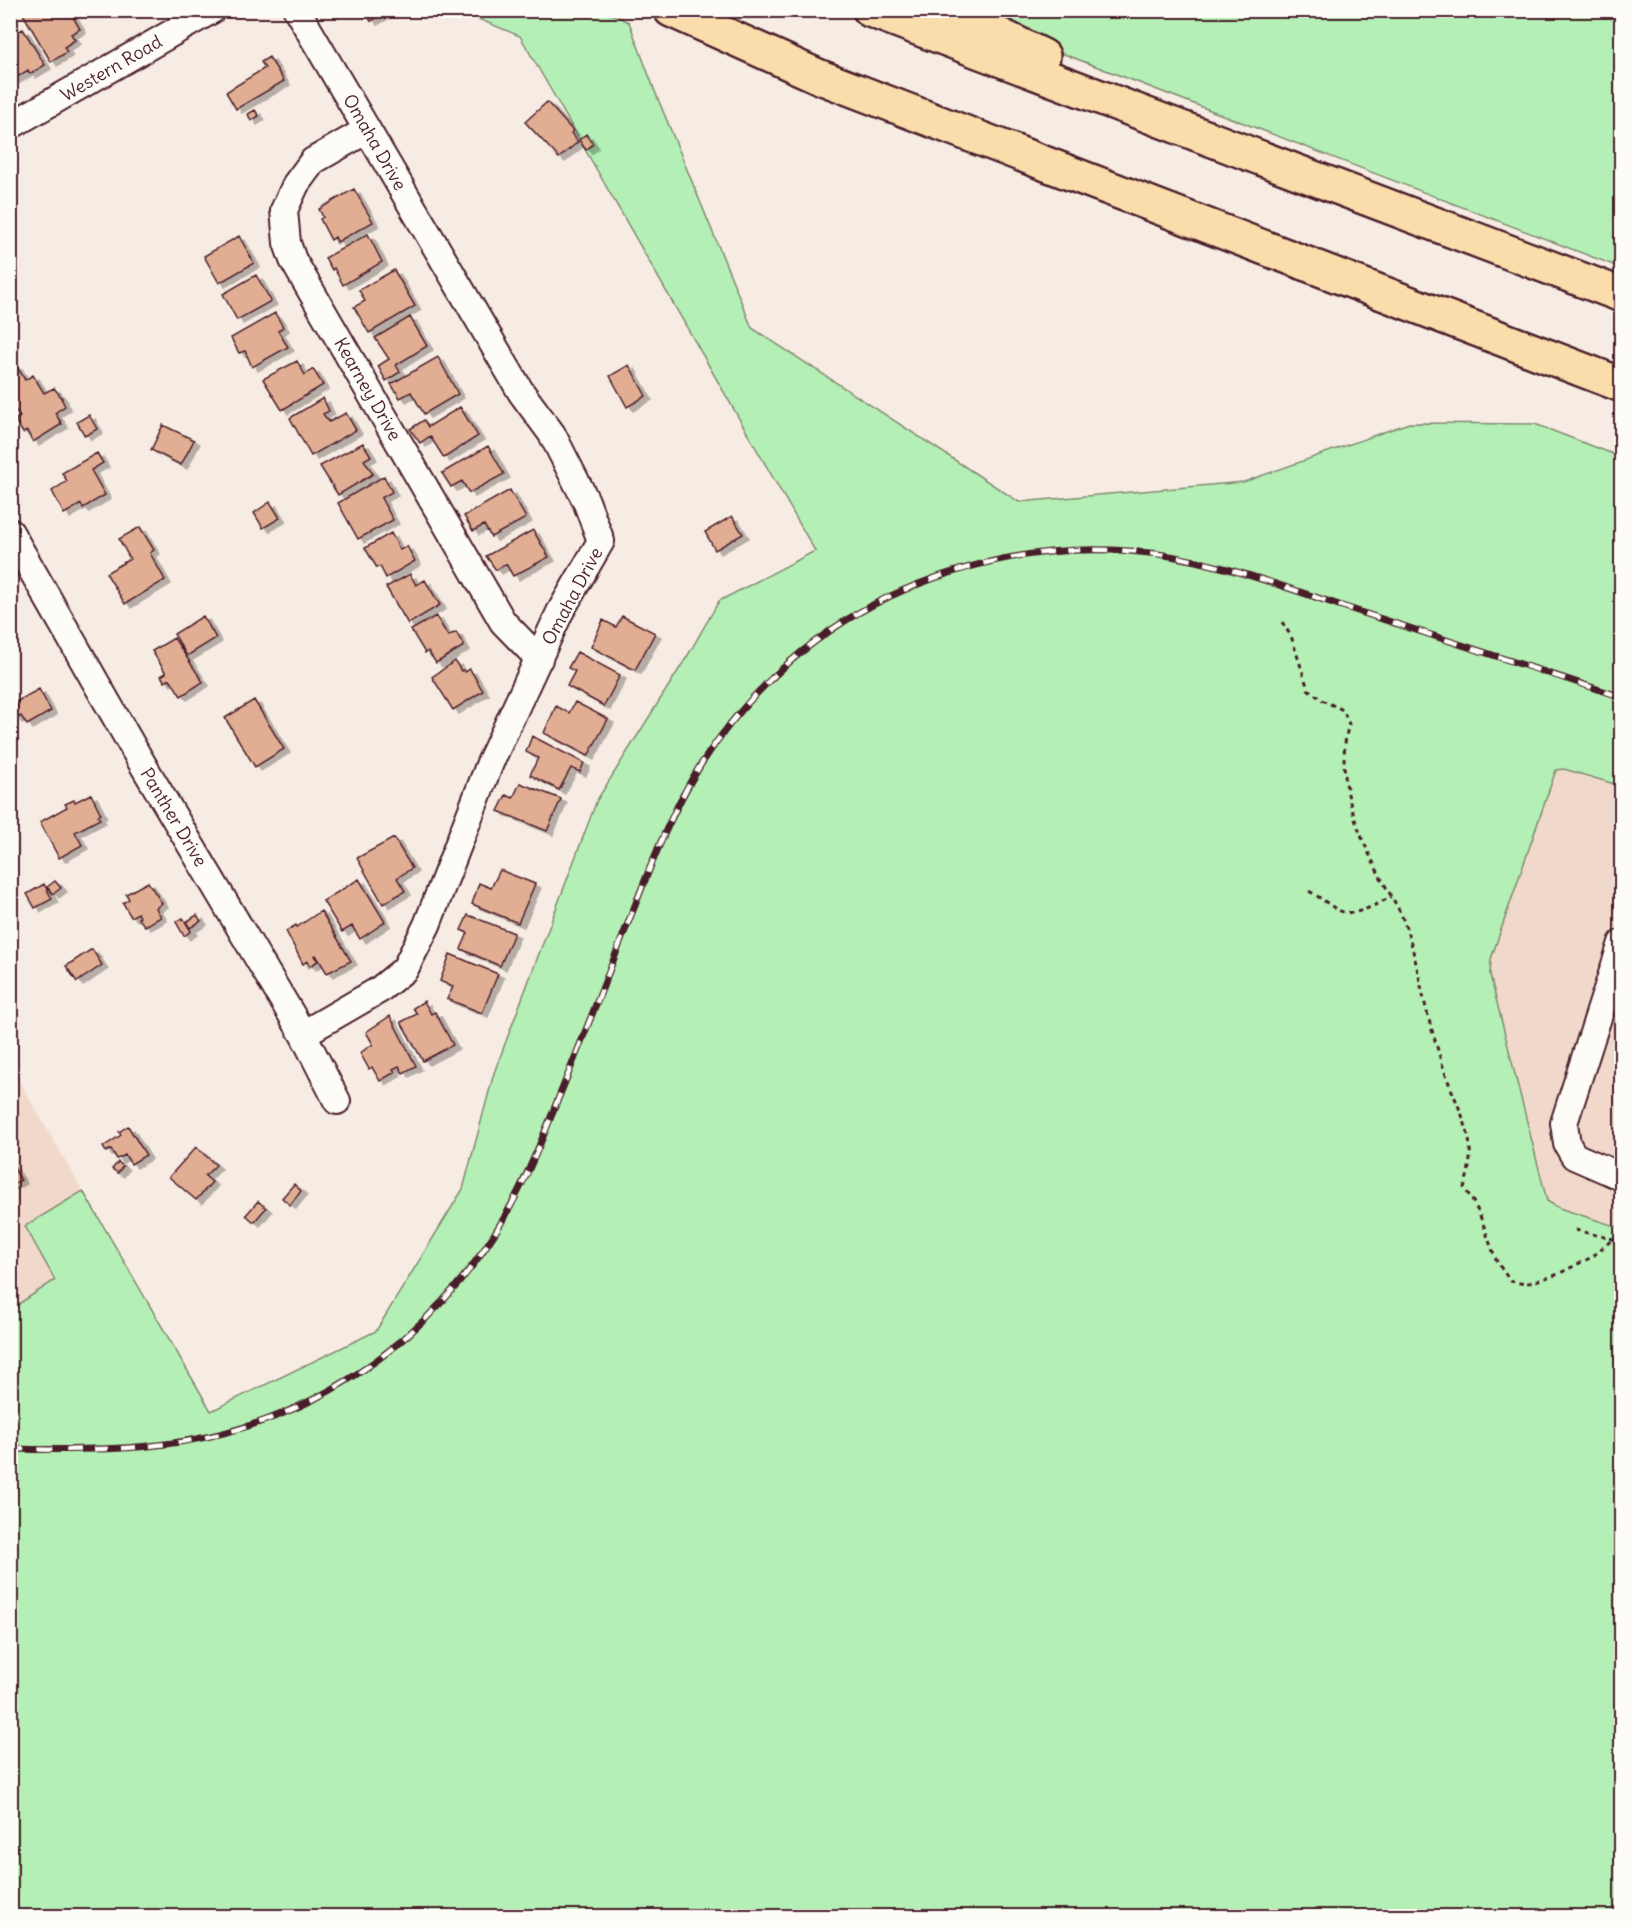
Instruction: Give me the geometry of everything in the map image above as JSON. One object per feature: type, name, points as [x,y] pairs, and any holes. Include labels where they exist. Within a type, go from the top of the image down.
[{"type":"highway","points":[[671,10],[820,77],[1622,386]]},
{"type":"highway","points":[[870,10],[967,49],[1622,295]]},
{"type":"highway","points":[[948,10],[1262,158]]},
{"type":"street","name":"Western Road","points":[[10,126],[212,10]]},
{"type":"street","name":"Omaha Drive","points":[[297,10],[520,392],[552,434],[586,501],[601,541],[560,612],[490,763],[427,925],[405,969],[379,990],[303,1034]]},
{"type":"street","name":"Kearney Drive","points":[[368,130],[313,161],[296,183],[284,210],[287,243],[293,260],[503,622],[538,659]]},
{"type":"street","name":"Panther Drive","points":[[10,532],[138,758],[303,1034],[337,1101]]},
{"type":"street","points":[[1622,943],[1564,1123],[1567,1144],[1574,1156],[1622,1177]]},
{"type":"path","points":[[1282,622],[1292,636],[1308,689],[1322,700],[1343,710],[1349,724],[1344,760],[1348,793],[1360,834],[1405,924],[1426,1011],[1445,1074],[1463,1118],[1470,1148],[1469,1174],[1464,1188],[1475,1202],[1485,1223],[1496,1259],[1510,1281],[1525,1284],[1556,1275],[1592,1257],[1613,1239]]},
{"type":"path","points":[[1309,891],[1321,897],[1335,909],[1353,914],[1391,897]]},
{"type":"path","points":[[1575,1230],[1622,1241]]},
{"type":"shaded area","points":[[1564,769],[1621,786],[1621,1228],[1559,1208],[1547,1201],[1490,975],[1491,959],[1556,770]]},
{"type":"shaded area","points":[[10,1065],[83,1191],[25,1226],[55,1280],[11,1309]]},
{"type":"green space","points":[[459,11],[605,11],[629,22],[656,94],[752,328],[1019,502],[1244,482],[1409,423],[1535,424],[1621,457],[1621,786],[1564,769],[1556,770],[1491,959],[1490,975],[1547,1201],[1559,1208],[1621,1228],[1621,1916],[11,1916],[11,1309],[55,1280],[25,1226],[83,1191],[211,1411],[376,1331],[463,1189],[494,1073],[597,800],[719,601],[815,551],[520,36]]},
{"type":"green space","points":[[952,11],[1621,11],[1621,268]]},
{"type":"building","points":[[29,10],[69,10],[80,29],[71,34],[75,40],[64,47],[67,52],[51,62],[23,14]]},
{"type":"building","points":[[361,10],[391,10],[371,21],[368,16],[365,18]]},
{"type":"building","points":[[23,29],[45,65],[30,74],[28,70],[11,81],[10,36]]},
{"type":"building","points":[[269,57],[284,81],[236,109],[226,92],[265,68],[261,62]]},
{"type":"building","points":[[547,102],[573,131],[571,133],[578,142],[559,158],[525,122]]},
{"type":"building","points":[[255,110],[259,116],[251,121],[248,114]]},
{"type":"building","points":[[586,134],[593,144],[586,150],[579,140]]},
{"type":"building","points":[[354,189],[373,222],[337,242],[335,237],[331,240],[320,219],[323,217],[319,209]]},
{"type":"building","points":[[368,234],[382,262],[343,285],[334,268],[332,270],[325,258]]},
{"type":"building","points":[[239,236],[254,263],[219,283],[204,256]]},
{"type":"building","points":[[394,270],[415,306],[369,333],[354,307],[365,301],[359,290]]},
{"type":"building","points":[[256,275],[271,301],[237,320],[223,294]]},
{"type":"building","points":[[275,313],[283,327],[278,331],[288,347],[252,367],[245,351],[239,353],[231,338]]},
{"type":"building","points":[[410,317],[427,346],[396,365],[400,372],[386,381],[378,366],[389,359],[375,338]]},
{"type":"building","points":[[438,357],[458,394],[424,414],[411,392],[400,398],[391,384]]},
{"type":"building","points":[[297,361],[305,375],[313,369],[323,385],[282,410],[263,379]]},
{"type":"building","points":[[16,365],[25,380],[33,375],[44,393],[54,388],[65,406],[55,413],[62,424],[33,442],[27,431],[23,433],[15,420],[20,417],[10,402],[10,368]]},
{"type":"building","points":[[629,365],[646,396],[627,407],[610,376]]},
{"type":"building","points":[[323,398],[329,411],[323,414],[329,422],[346,413],[356,430],[311,456],[290,418]]},
{"type":"building","points":[[460,407],[478,436],[444,458],[430,436],[420,443],[410,429],[424,420],[428,427]]},
{"type":"building","points":[[89,415],[97,429],[85,436],[77,422]]},
{"type":"building","points":[[163,425],[194,440],[181,465],[151,450]]},
{"type":"building","points":[[363,443],[371,456],[364,460],[373,474],[338,495],[320,466]]},
{"type":"building","points":[[488,446],[504,474],[469,493],[462,481],[451,487],[442,473]]},
{"type":"building","points":[[97,453],[103,463],[91,470],[105,495],[83,508],[81,504],[64,514],[52,491],[67,481],[62,473]]},
{"type":"building","points":[[384,476],[392,492],[381,498],[393,520],[358,539],[338,503]]},
{"type":"building","points":[[510,490],[526,518],[491,537],[484,525],[473,531],[464,516]]},
{"type":"building","points":[[270,502],[280,518],[263,528],[254,513]]},
{"type":"building","points":[[732,516],[743,534],[715,550],[705,532]]},
{"type":"building","points":[[140,527],[154,550],[150,553],[165,580],[125,604],[106,573],[130,559],[119,539]]},
{"type":"building","points":[[533,530],[549,557],[513,576],[506,564],[496,570],[486,556]]},
{"type":"building","points":[[391,533],[400,550],[407,546],[415,561],[386,578],[380,566],[377,568],[365,548]]},
{"type":"building","points":[[410,574],[416,585],[425,580],[440,605],[408,624],[386,587]]},
{"type":"building","points":[[203,616],[216,638],[187,656],[174,634]]},
{"type":"building","points":[[436,616],[448,636],[456,632],[464,646],[436,663],[428,651],[425,653],[411,630]]},
{"type":"building","points":[[622,616],[655,633],[635,670],[591,647],[603,620],[616,627]]},
{"type":"building","points":[[174,638],[203,682],[181,696],[170,679],[165,682],[161,676],[166,673],[152,651]]},
{"type":"building","points":[[577,652],[620,675],[604,706],[567,686],[575,671],[568,668]]},
{"type":"building","points":[[455,661],[461,671],[465,672],[470,669],[483,691],[453,710],[432,677]]},
{"type":"building","points":[[39,689],[51,711],[27,725],[21,716],[16,719],[11,711],[17,707],[14,703]]},
{"type":"building","points":[[254,700],[284,749],[255,767],[225,718]]},
{"type":"building","points":[[575,702],[608,719],[588,756],[544,733],[556,706],[569,713]]},
{"type":"building","points":[[532,736],[584,763],[580,772],[571,768],[559,790],[530,775],[538,758],[526,752]]},
{"type":"building","points":[[520,783],[561,799],[547,831],[498,811],[506,795],[513,798]]},
{"type":"building","points":[[91,794],[101,814],[98,816],[100,819],[75,832],[82,845],[59,858],[40,822],[67,807],[65,804]]},
{"type":"building","points":[[394,838],[412,868],[397,878],[405,891],[383,904],[357,858]]},
{"type":"building","points":[[500,870],[535,884],[518,923],[472,904],[479,883],[491,888]]},
{"type":"building","points":[[359,879],[385,922],[360,939],[352,926],[342,932],[323,901]]},
{"type":"building","points":[[55,881],[61,888],[53,894],[47,887]]},
{"type":"building","points":[[148,882],[162,903],[156,908],[161,917],[145,926],[138,918],[140,917],[138,913],[131,917],[123,903],[129,899],[126,894]]},
{"type":"building","points":[[44,884],[52,899],[35,908],[27,894]]},
{"type":"building","points":[[321,911],[351,961],[327,973],[316,955],[314,956],[318,961],[310,966],[307,961],[303,964],[286,931],[296,925],[297,927]]},
{"type":"building","points":[[197,915],[201,921],[190,928],[186,922]]},
{"type":"building","points":[[468,915],[514,933],[500,966],[461,949],[468,933],[461,930]]},
{"type":"building","points":[[183,918],[191,931],[184,936],[176,922]]},
{"type":"building","points":[[92,949],[102,965],[77,982],[66,966]]},
{"type":"building","points":[[450,954],[498,974],[482,1013],[447,999],[453,987],[440,981]]},
{"type":"building","points":[[424,1001],[431,1014],[435,1012],[453,1045],[423,1061],[401,1022],[417,1014],[413,1008]]},
{"type":"building","points":[[390,1016],[416,1066],[403,1073],[399,1066],[393,1069],[395,1072],[380,1081],[372,1067],[369,1069],[360,1053],[373,1044],[366,1032]]},
{"type":"building","points":[[128,1126],[146,1155],[131,1164],[125,1155],[117,1159],[111,1149],[106,1152],[103,1147],[121,1135],[119,1132]]},
{"type":"building","points":[[196,1147],[216,1165],[205,1176],[212,1182],[196,1200],[169,1177]]},
{"type":"building","points":[[10,1162],[21,1180],[10,1186]]},
{"type":"building","points":[[118,1162],[123,1166],[118,1173],[112,1169]]},
{"type":"building","points":[[294,1184],[301,1191],[290,1205],[282,1198]]},
{"type":"building","points":[[258,1201],[266,1208],[254,1222],[246,1215]]},
{"type":"railway","points":[[10,1449],[79,1450],[146,1446],[213,1436],[246,1427],[279,1415],[347,1381],[408,1335],[461,1281],[484,1250],[519,1190],[656,854],[700,766],[741,711],[789,663],[815,641],[844,622],[904,590],[958,570],[1042,553],[1071,550],[1129,551],[1184,558],[1263,580],[1622,697]]}]
